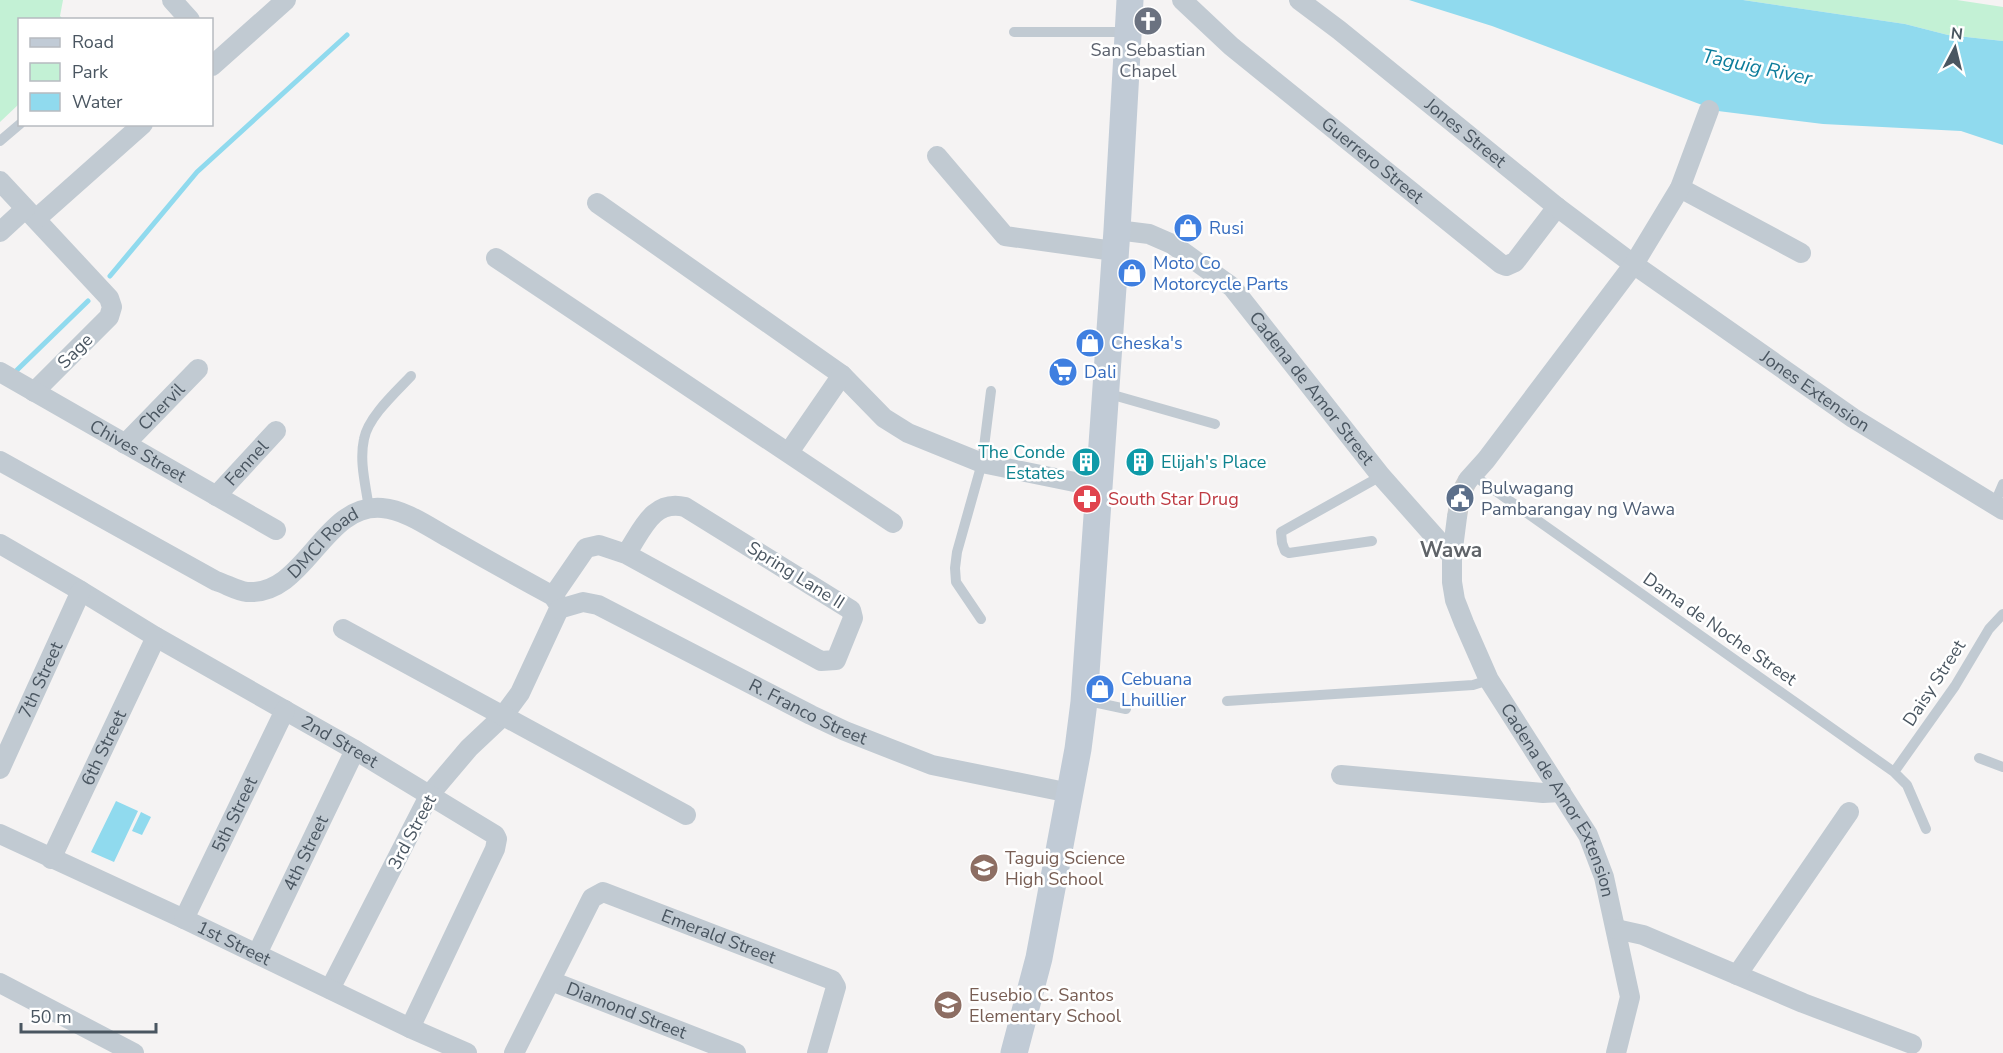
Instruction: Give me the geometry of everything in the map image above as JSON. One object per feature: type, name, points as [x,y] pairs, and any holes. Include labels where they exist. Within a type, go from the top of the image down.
[{"type":"main road","points":[[1014,1053],[1039,958],[1070,793],[1084,702],[1130,0]]},
{"type":"street","points":[[172,0],[188,18]]},
{"type":"street","points":[[216,55],[286,0]]},
{"type":"street","name":"Guerrero Street","points":[[1182,0],[1231,46],[1501,264],[1506,266],[1515,262],[1557,207]]},
{"type":"street","name":"Jones Street","points":[[1299,0],[1557,207],[1634,264]]},
{"type":"street","points":[[1470,477],[1486,460],[1634,264],[1680,188],[1709,110]]},
{"type":"street","points":[[0,232],[30,214],[140,126]]},
{"type":"street","name":"Cadena de Amor Street","points":[[937,156],[1005,236],[1116,240],[1149,234],[1172,244],[1232,287],[1381,476],[1452,556]]},
{"type":"street","points":[[0,181],[30,214]]},
{"type":"street","points":[[1680,188],[1801,253]]},
{"type":"street","points":[[597,203],[842,375],[884,418],[908,433],[982,463],[1099,487]]},
{"type":"street","name":"Sage","points":[[30,214],[109,298],[112,307],[109,317],[34,392]]},
{"type":"street","points":[[496,258],[893,522]]},
{"type":"street","name":"Jones Extension","points":[[1634,264],[1853,418],[1999,508]]},
{"type":"street","name":"Chervil","points":[[125,444],[198,369]]},
{"type":"street","name":"Chives Street","points":[[0,372],[276,530]]},
{"type":"street","points":[[789,452],[842,375]]},
{"type":"street","name":"Fennel","points":[[216,496],[276,431]]},
{"type":"street","name":"DMCI Road","points":[[0,461],[216,581],[246,592],[268,589],[290,575],[335,526],[352,514],[369,509],[390,510],[416,520],[556,603]]},
{"type":"street","name":"Spring Lane II","points":[[556,603],[589,546],[600,545],[626,554],[821,661],[836,660],[854,618],[851,610],[685,507],[670,506],[656,511],[626,554]]},
{"type":"street","points":[[1452,556],[1457,517]]},
{"type":"street","name":"2nd Street","points":[[0,544],[156,637],[430,794],[495,835],[496,844],[410,1028]]},
{"type":"street","name":"Cadena de Amor Extension","points":[[1452,556],[1455,600],[1489,680],[1588,835],[1604,877],[1630,997],[1616,1053]]},
{"type":"street","name":"7th Street","points":[[0,770],[81,591]]},
{"type":"street","name":"R. Franco Street","points":[[556,603],[583,602],[598,605],[811,715],[924,763],[1070,793]]},
{"type":"street","name":"3rd Street","points":[[330,989],[430,794],[469,748],[503,716],[520,693],[556,603]]},
{"type":"street","points":[[343,629],[686,815]]},
{"type":"street","name":"6th Street","points":[[51,859],[156,637]]},
{"type":"street","name":"5th Street","points":[[184,920],[285,710]]},
{"type":"street","name":"4th Street","points":[[256,954],[355,750]]},
{"type":"street","points":[[1341,775],[1543,793],[1561,792]]},
{"type":"street","points":[[1737,975],[1850,812]]},
{"type":"street","name":"1st Street","points":[[0,834],[467,1053]]},
{"type":"street","name":"Emerald Street","points":[[552,981],[592,898],[603,892],[829,978],[836,987],[817,1053]]},
{"type":"street","points":[[1616,929],[1642,935],[1803,1003],[1912,1044]]},
{"type":"street","points":[[514,1053],[552,981]]},
{"type":"street","name":"Diamond Street","points":[[552,981],[736,1053]]},
{"type":"street","points":[[0,983],[134,1053]]},
{"type":"lane","points":[[1014,32],[1129,32]]},
{"type":"lane","points":[[0,141],[18,126]]},
{"type":"lane","points":[[369,509],[364,472],[364,438],[372,421],[411,376]]},
{"type":"lane","points":[[981,619],[956,582],[955,568],[957,552],[982,463],[991,391]]},
{"type":"lane","points":[[1106,393],[1215,424]]},
{"type":"lane","points":[[1372,541],[1289,553],[1285,551],[1281,532],[1381,476]]},
{"type":"lane","name":"Dama de Noche Street","points":[[1470,477],[1894,772],[1907,785],[1926,829]]},
{"type":"lane","points":[[1999,508],[2003,484]]},
{"type":"lane","name":"Daisy Street","points":[[1894,772],[1955,686],[1989,629],[2003,614]]},
{"type":"lane","points":[[1227,702],[1473,685],[1489,680]]},
{"type":"lane","points":[[1084,702],[1126,709]]},
{"type":"lane","points":[[1979,758],[2003,767]]},
{"type":"green space","points":[[0,0],[63,0],[60,16],[62,18],[18,18],[18,105],[0,122]]},
{"type":"green space","points":[[1743,0],[1957,0],[2003,7],[2003,41],[1948,35],[1905,24]]},
{"type":"water","name":"Taguig River","points":[[1409,0],[1743,0],[1905,24],[1948,35],[2003,41],[2003,145],[1961,131],[1823,124],[1718,111],[1492,26]]},
{"type":"water","points":[[116,801],[138,811],[114,862],[91,852]]},
{"type":"water","points":[[141,812],[151,817],[142,835],[132,831]]},
{"type":"waterway","points":[[110,276],[197,172],[347,35]]},
{"type":"waterway","points":[[17,370],[88,301]]},
{"type":"tunnel","points":[[1457,517],[1461,493],[1468,480]]},
{"type":"place","name":"San Sebastian Chapel","points":[[1148,21]]},
{"type":"place","name":"Rusi","points":[[1188,228]]},
{"type":"place","name":"Moto Co Motorcycle Parts","points":[[1132,273]]},
{"type":"place","name":"Cheska's","points":[[1090,343]]},
{"type":"place","name":"Dali","points":[[1063,372]]},
{"type":"place","name":"The Conde Estates","points":[[1086,462]]},
{"type":"place","name":"Elijah's Place","points":[[1140,462]]},
{"type":"place","name":"Bulwagang Pambarangay ng Wawa","points":[[1460,498]]},
{"type":"place","name":"South Star Drug","points":[[1087,499]]},
{"type":"place","name":"Cebuana Lhuillier","points":[[1100,689]]},
{"type":"place","name":"Taguig Science High School","points":[[984,868]]},
{"type":"place","name":"Eusebio C. Santos Elementary School","points":[[948,1005]]},
{"type":"district","name":"Wawa","points":[[1451,550]]}]
